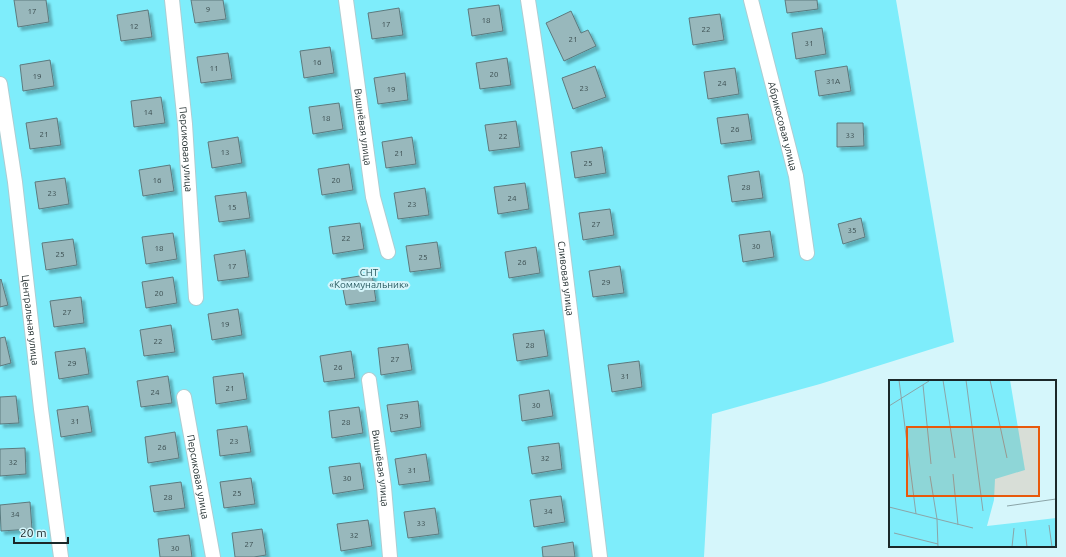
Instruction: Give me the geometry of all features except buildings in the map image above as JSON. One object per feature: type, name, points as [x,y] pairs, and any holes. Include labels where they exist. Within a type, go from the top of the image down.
[{"type":"street","name":"Персиковая улица","points":[[172,0],[185,124],[196,298]]},
{"type":"street","name":"Вишнёвая улица","points":[[346,0],[373,197],[388,252]]},
{"type":"street","name":"Сливовая улица","points":[[528,0],[560,231],[600,557]]},
{"type":"street","name":"Абрикосовая улица","points":[[751,0],[796,176],[807,253]]},
{"type":"street","name":"Центральная улица","points":[[0,84],[15,182],[40,401],[62,557]]},
{"type":"street","name":"Вишнёвая улица","points":[[369,380],[384,487],[390,557]]},
{"type":"street","name":"Персиковая улица","points":[[184,397],[213,557]]},
{"type":"green space","name":"СНТ «Коммунальник»","points":[[0,0],[896,0],[954,342],[820,384],[712,414],[704,557],[0,557]]}]
